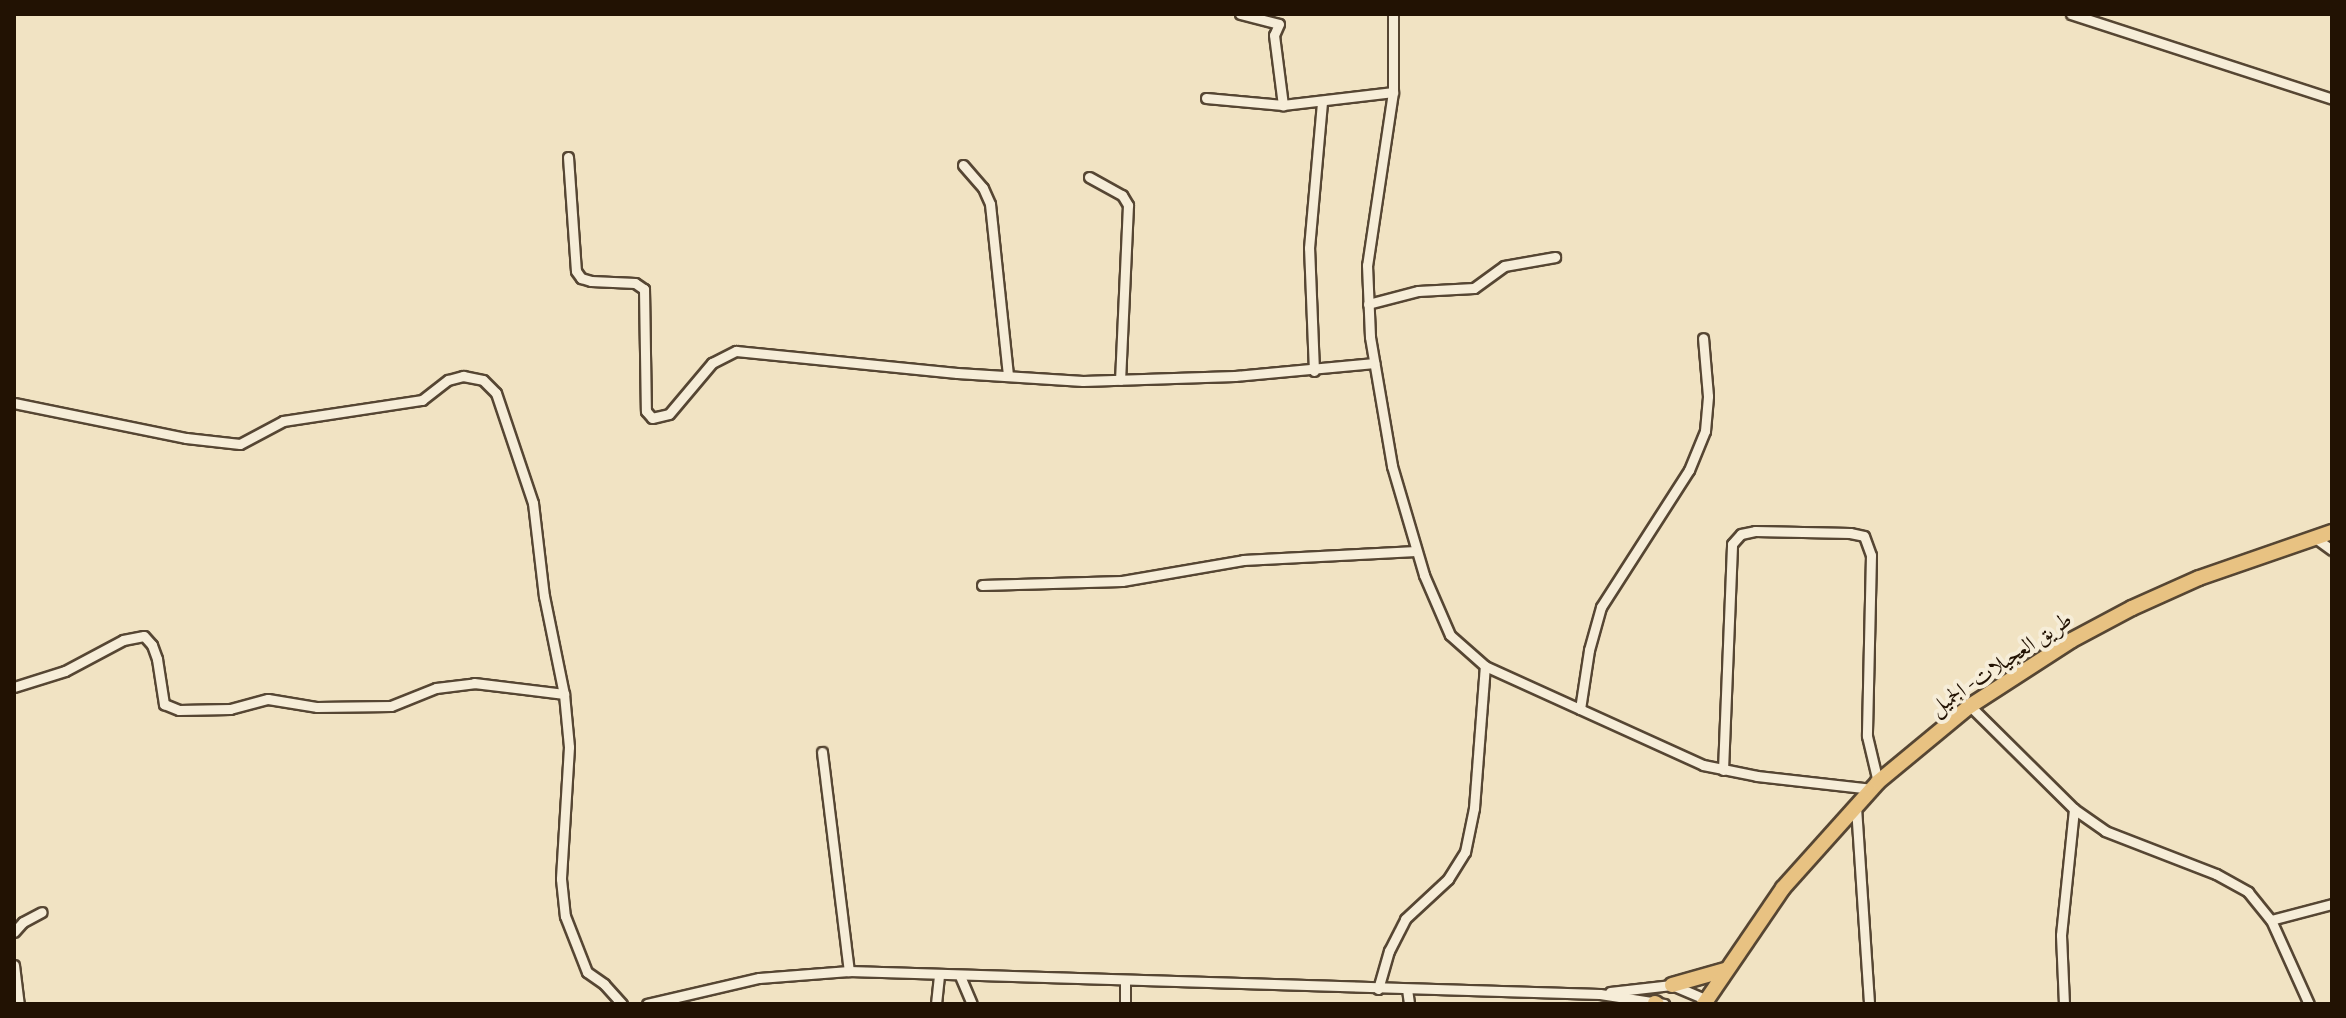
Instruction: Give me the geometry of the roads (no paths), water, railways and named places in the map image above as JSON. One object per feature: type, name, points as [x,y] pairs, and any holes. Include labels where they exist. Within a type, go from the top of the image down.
[{"type":"main road","name":"طريق العجيلات- الجميل","points":[[1706,1002],[1783,888],[1875,786],[1970,706],[2072,640],[2132,608],[2199,578],[2332,532]]},
{"type":"main road","points":[[1672,985],[1725,970]]},
{"type":"street","points":[[1240,14],[1280,19],[1274,35],[1283,105]]},
{"type":"street","points":[[1393,14],[1393,92],[1369,247],[1368,304],[1374,363],[1392,466],[1416,551],[1450,635],[1485,666],[1681,756],[1723,770],[1875,786],[1867,736],[1871,555],[1868,540],[1857,534],[1755,531],[1741,534],[1732,544],[1723,770]]},
{"type":"street","points":[[2071,14],[2332,99]]},
{"type":"street","points":[[1206,98],[1283,105],[1322,103],[1393,92]]},
{"type":"street","points":[[1314,371],[1309,248],[1322,103]]},
{"type":"street","points":[[568,157],[576,271],[581,278],[591,281],[635,283],[644,289],[646,411],[652,418],[669,414],[712,363],[736,351],[1008,376],[1120,380],[1314,371],[1374,363]]},
{"type":"street","points":[[963,165],[983,188],[990,204],[1008,376]]},
{"type":"street","points":[[1089,177],[1122,195],[1128,205],[1120,380]]},
{"type":"street","points":[[1368,304],[1418,291],[1474,288],[1504,266],[1555,257]]},
{"type":"street","points":[[1580,709],[1591,639],[1601,607],[1689,470],[1705,431],[1708,406],[1703,338]]},
{"type":"street","points":[[14,403],[112,420],[186,438],[240,444],[283,421],[407,405],[422,400],[448,380],[463,376],[483,380],[496,393],[533,503],[544,596],[564,694],[569,747],[561,879],[565,916],[587,972],[604,984],[622,1004]]},
{"type":"street","points":[[2314,537],[2332,550]]},
{"type":"street","points":[[982,585],[1122,581],[1243,560],[1416,551]]},
{"type":"street","points":[[14,687],[65,671],[123,640],[144,636],[152,645],[157,659],[164,704],[179,710],[230,709],[268,699],[344,708],[391,706],[436,688],[474,683],[564,694]]},
{"type":"street","points":[[1378,989],[1389,951],[1405,919],[1448,879],[1465,852],[1474,808],[1485,666]]},
{"type":"street","points":[[1970,706],[2074,809],[2105,831],[2236,882],[2271,920],[2309,1004]]},
{"type":"street","points":[[822,752],[849,971]]},
{"type":"street","points":[[1856,807],[1869,1004]]},
{"type":"street","points":[[2064,1004],[2061,935],[2074,809]]},
{"type":"street","points":[[2271,920],[2332,904]]},
{"type":"street","points":[[14,932],[23,922],[42,912]]},
{"type":"street","points":[[14,965],[19,1004]]},
{"type":"street","points":[[647,1004],[759,978],[849,971],[1600,994],[1672,985],[1706,1002]]},
{"type":"street","points":[[936,1004],[939,975]]},
{"type":"street","points":[[960,976],[972,1004]]},
{"type":"street","points":[[1125,981],[1125,1004]]},
{"type":"street","points":[[1407,989],[1409,1004]]},
{"type":"street","points":[[1600,994],[1664,1004]]}]
